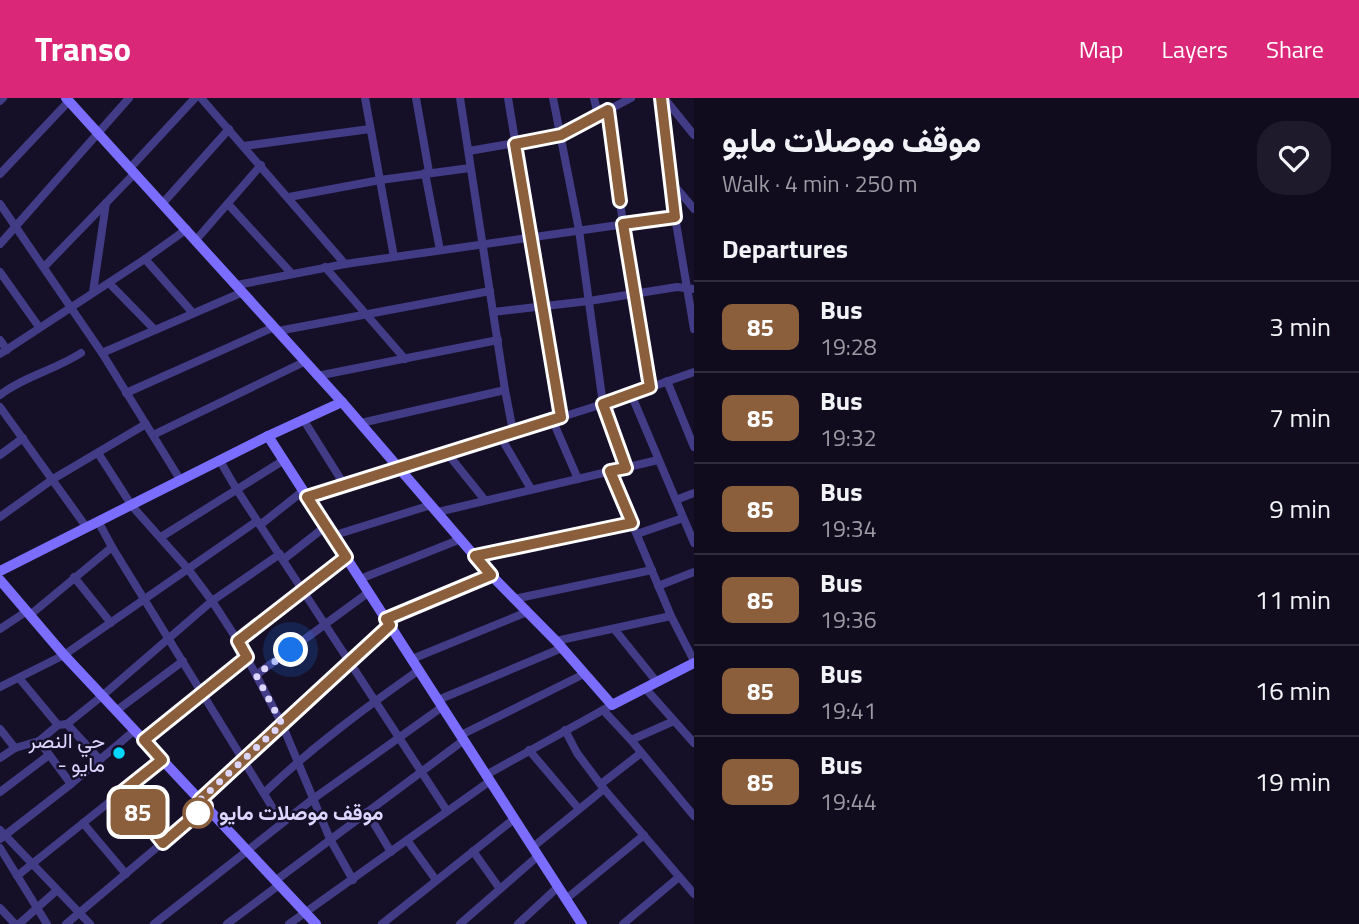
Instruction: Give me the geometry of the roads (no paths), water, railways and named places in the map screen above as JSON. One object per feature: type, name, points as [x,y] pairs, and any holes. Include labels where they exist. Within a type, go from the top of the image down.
[{"type":"street","points":[[0,244],[129,98]]},
{"type":"street","points":[[44,267],[106,203],[195,98]]},
{"type":"street","points":[[201,98],[345,264]]},
{"type":"street","points":[[365,98],[394,257]]},
{"type":"street","points":[[416,98],[440,250]]},
{"type":"street","points":[[460,98],[513,431]]},
{"type":"street","points":[[508,98],[532,237],[556,418],[578,479]]},
{"type":"street","points":[[553,98],[579,230],[603,404],[626,468]]},
{"type":"street","points":[[594,98],[598,115]]},
{"type":"street","points":[[469,151],[561,135],[631,98]]},
{"type":"street","points":[[662,98],[694,135]]},
{"type":"street","points":[[662,98],[675,217],[690,274],[694,329]]},
{"type":"street","points":[[0,174],[68,99],[361,423],[491,575],[559,645],[694,816]]},
{"type":"street","points":[[608,110],[623,224],[650,387]]},
{"type":"street","points":[[163,203],[229,129]]},
{"type":"street","points":[[244,146],[370,129]]},
{"type":"street","points":[[196,240],[261,165]]},
{"type":"street","points":[[289,197],[380,180],[470,168]]},
{"type":"street","points":[[672,183],[694,209]]},
{"type":"street","points":[[93,292],[106,203]]},
{"type":"street","points":[[0,204],[102,353],[181,481]]},
{"type":"street","points":[[228,204],[292,274]]},
{"type":"street","points":[[102,353],[240,288],[292,274],[675,217]]},
{"type":"street","points":[[0,340],[3,352],[145,260],[187,229]]},
{"type":"street","points":[[145,260],[192,312]]},
{"type":"street","points":[[325,267],[405,359]]},
{"type":"street","points":[[0,272],[39,327]]},
{"type":"street","points":[[109,283],[155,329]]},
{"type":"street","points":[[493,312],[691,288]]},
{"type":"street","points":[[126,393],[276,329],[490,291]]},
{"type":"street","points":[[317,376],[498,340]]},
{"type":"street","points":[[0,396],[18,382],[62,366],[81,353]]},
{"type":"street","points":[[153,435],[304,362]]},
{"type":"street","points":[[0,687],[64,655],[188,569],[305,494],[400,468],[603,404],[694,372]]},
{"type":"street","points":[[667,382],[694,447]]},
{"type":"street","points":[[361,423],[505,390]]},
{"type":"street","points":[[631,394],[694,543]]},
{"type":"street","points":[[0,571],[268,436],[342,402]]},
{"type":"street","points":[[0,407],[87,528]]},
{"type":"street","points":[[303,419],[345,485]]},
{"type":"street","points":[[0,517],[53,479],[146,424]]},
{"type":"street","points":[[268,436],[582,924]]},
{"type":"street","points":[[500,436],[531,489]]},
{"type":"street","points":[[0,455],[23,438]]},
{"type":"street","points":[[98,453],[132,506],[188,569],[238,641],[282,724],[330,839],[353,880]]},
{"type":"street","points":[[447,453],[484,499]]},
{"type":"street","points":[[161,537],[284,460]]},
{"type":"street","points":[[0,758],[15,748],[38,741],[102,696],[212,601],[329,531],[658,460]]},
{"type":"street","points":[[220,461],[447,811]]},
{"type":"street","points":[[289,924],[529,750],[656,681],[693,665],[610,471]]},
{"type":"street","points":[[676,500],[694,493]]},
{"type":"street","points":[[637,534],[683,518]]},
{"type":"street","points":[[99,523],[282,824]]},
{"type":"street","points":[[475,556],[632,523]]},
{"type":"street","points":[[360,579],[461,539]]},
{"type":"street","points":[[0,629],[28,613],[112,547]]},
{"type":"street","points":[[238,641],[346,557]]},
{"type":"street","points":[[513,599],[652,570]]},
{"type":"street","points":[[659,586],[694,572]]},
{"type":"street","points":[[66,924],[163,843],[244,760],[388,622],[491,575]]},
{"type":"street","points":[[74,577],[111,624]]},
{"type":"street","points":[[0,580],[64,655],[316,924]]},
{"type":"street","points":[[256,675],[369,592]]},
{"type":"street","points":[[412,659],[527,612]]},
{"type":"street","points":[[154,924],[440,703],[559,645],[671,616]]},
{"type":"street","points":[[615,630],[656,681]]},
{"type":"street","points":[[144,740],[247,657]]},
{"type":"street","points":[[116,711],[183,661]]},
{"type":"street","points":[[264,793],[297,761],[419,670]]},
{"type":"street","points":[[228,924],[330,839],[462,737],[584,674]]},
{"type":"street","points":[[19,678],[100,760]]},
{"type":"street","points":[[645,688],[694,743]]},
{"type":"street","points":[[632,740],[674,721]]},
{"type":"street","points":[[0,729],[15,748]]},
{"type":"street","points":[[90,924],[2,835],[71,784],[135,730]]},
{"type":"street","points":[[565,730],[577,753],[602,787],[694,894]]},
{"type":"street","points":[[38,741],[71,784]]},
{"type":"street","points":[[529,750],[579,809]]},
{"type":"street","points":[[460,924],[500,889],[535,851],[641,752]]},
{"type":"street","points":[[0,792],[49,755]]},
{"type":"street","points":[[17,876],[162,760]]},
{"type":"street","points":[[122,792],[163,843]]},
{"type":"street","points":[[367,812],[391,852]]},
{"type":"street","points":[[382,924],[514,819]]},
{"type":"street","points":[[83,823],[126,874]]},
{"type":"street","points":[[566,899],[645,835]]},
{"type":"street","points":[[407,840],[436,880]]},
{"type":"street","points":[[0,848],[47,924]]},
{"type":"street","points":[[472,851],[500,889]]},
{"type":"street","points":[[623,924],[679,877]]},
{"type":"street","points":[[523,922],[558,887]]},
{"type":"street","points":[[0,908],[17,924],[56,891]]},
{"type":"place","name":"حي النصر - مايو","points":[[119,753]]},
{"type":"place","name":"موقف موصلات مايو","points":[[198,813]]}]
